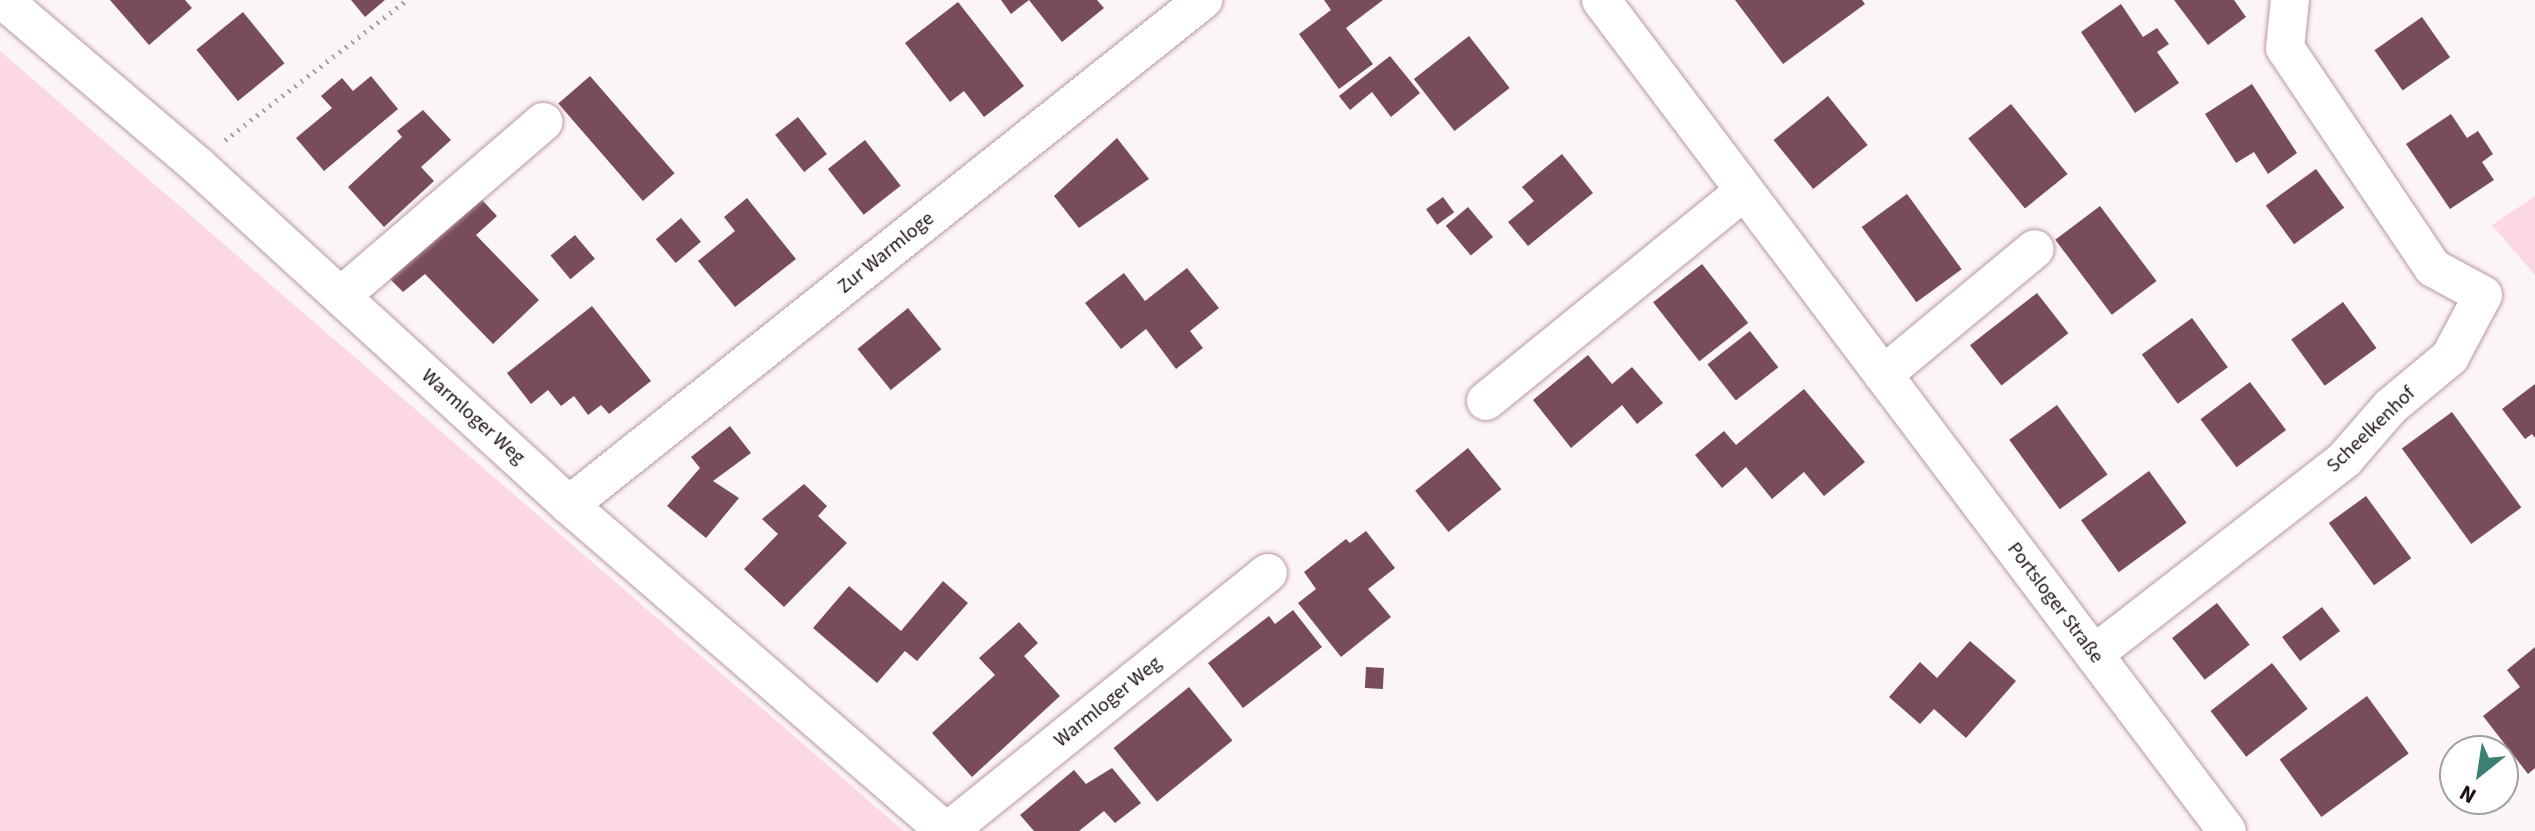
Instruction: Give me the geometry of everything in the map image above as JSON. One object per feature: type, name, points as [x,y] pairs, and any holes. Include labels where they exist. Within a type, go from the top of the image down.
[{"type":"street","name":"Warmloger Weg","points":[[3,0],[197,165],[569,505],[947,831],[1268,573]]},
{"type":"street","name":"Zur Warmloge","points":[[569,505],[1203,0]]},
{"type":"street","name":"Portsloger Straße","points":[[1601,0],[2227,831]]},
{"type":"street","name":"Scheelkenhof","points":[[2094,654],[2345,459],[2390,407],[2450,357],[2483,295],[2433,268],[2285,48],[2290,0]]},
{"type":"street","points":[[341,296],[543,122]]},
{"type":"street","points":[[1486,401],[1744,191]]},
{"type":"street","points":[[1883,375],[2035,249]]},
{"type":"path","points":[[197,165],[407,0]]},
{"type":"shaded area","points":[[0,51],[904,831],[0,831]]},
{"type":"shaded area","points":[[2535,196],[2535,275],[2492,225]]},
{"type":"building","points":[[110,0],[185,0],[192,8],[149,45]]},
{"type":"building","points":[[351,0],[385,0],[365,17]]},
{"type":"building","points":[[1001,0],[1029,0],[1011,14]]},
{"type":"building","points":[[1029,0],[1097,0],[1104,8],[1062,42]]},
{"type":"building","points":[[1324,0],[1383,0],[1346,28],[1373,64],[1339,89],[1299,34],[1331,10]]},
{"type":"building","points":[[1735,0],[1862,0],[1865,4],[1783,64]]},
{"type":"building","points":[[2174,0],[2234,0],[2246,17],[2208,45]]},
{"type":"building","points":[[958,2],[1024,86],[984,117],[964,91],[950,102],[905,43]]},
{"type":"building","points":[[2121,4],[2143,37],[2157,28],[2169,44],[2157,52],[2179,83],[2135,113],[2081,32]]},
{"type":"building","points":[[243,12],[285,63],[238,101],[196,50]]},
{"type":"building","points":[[2422,17],[2450,57],[2403,90],[2374,50]]},
{"type":"building","points":[[1469,36],[1510,88],[1454,131],[1414,79]]},
{"type":"building","points":[[1390,56],[1420,93],[1391,117],[1372,92],[1350,110],[1339,96]]},
{"type":"building","points":[[371,76],[398,109],[324,171],[296,138],[332,108],[321,96],[342,78],[353,91]]},
{"type":"building","points":[[590,76],[675,173],[643,201],[558,104]]},
{"type":"building","points":[[2252,84],[2297,153],[2268,174],[2254,152],[2236,163],[2205,114]]},
{"type":"building","points":[[1828,96],[1868,145],[1813,189],[1774,140]]},
{"type":"building","points":[[2011,104],[2068,174],[2025,209],[1968,139]]},
{"type":"building","points":[[423,110],[451,140],[421,167],[434,181],[384,227],[348,187],[402,137],[397,131]]},
{"type":"building","points":[[2451,114],[2467,138],[2478,131],[2493,154],[2482,162],[2494,180],[2450,209],[2406,144]]},
{"type":"building","points":[[798,117],[827,154],[804,172],[775,135]]},
{"type":"building","points":[[1117,138],[1149,179],[1079,228],[1054,196]]},
{"type":"building","points":[[865,140],[901,186],[864,215],[828,169]]},
{"type":"building","points":[[1562,154],[1593,193],[1528,246],[1508,222],[1534,201],[1522,187]]},
{"type":"building","points":[[2316,169],[2344,208],[2294,244],[2266,205]]},
{"type":"building","points":[[471,188],[497,216],[476,235],[539,300],[493,344],[425,274],[403,292],[381,270]]},
{"type":"building","points":[[1907,194],[1962,269],[1916,302],[1862,227]]},
{"type":"building","points":[[1443,197],[1454,212],[1437,225],[1426,209]]},
{"type":"building","points":[[747,198],[796,259],[735,307],[698,261],[735,231],[724,217]]},
{"type":"building","points":[[2100,206],[2157,281],[2112,315],[2055,240]]},
{"type":"building","points":[[1468,207],[1493,237],[1471,256],[1446,226]]},
{"type":"building","points":[[681,218],[701,242],[676,263],[656,239]]},
{"type":"building","points":[[575,235],[595,259],[570,279],[550,256]]},
{"type":"building","points":[[1702,264],[1748,323],[1699,361],[1653,302]]},
{"type":"building","points":[[1187,268],[1219,308],[1190,331],[1203,348],[1176,369],[1146,329],[1121,349],[1085,303],[1124,273],[1145,301]]},
{"type":"building","points":[[2037,293],[2068,333],[2001,386],[1970,345]]},
{"type":"building","points":[[2343,302],[2377,348],[2325,386],[2291,340]]},
{"type":"building","points":[[592,306],[651,381],[609,414],[601,405],[588,415],[574,396],[561,406],[548,390],[531,404],[507,373]]},
{"type":"building","points":[[908,308],[941,349],[891,390],[857,349]]},
{"type":"building","points":[[2192,318],[2228,367],[2178,404],[2142,354]]},
{"type":"building","points":[[1750,331],[1778,367],[1736,400],[1707,364]]},
{"type":"building","points":[[1588,355],[1612,384],[1632,367],[1663,403],[1637,424],[1622,405],[1571,448],[1533,400]]},
{"type":"building","points":[[2250,382],[2286,430],[2237,467],[2200,419]]},
{"type":"building","points":[[2535,384],[2535,438],[2532,434],[2525,439],[2502,409]]},
{"type":"building","points":[[1804,389],[1865,462],[1824,496],[1804,472],[1772,499],[1746,467],[1722,488],[1695,455],[1724,431],[1736,445]]},
{"type":"building","points":[[2057,405],[2108,475],[2060,509],[2009,440]]},
{"type":"building","points":[[2452,412],[2521,507],[2471,544],[2402,448]]},
{"type":"building","points":[[730,426],[751,453],[713,481],[739,498],[706,538],[667,506],[700,468],[691,457]]},
{"type":"building","points":[[1468,448],[1501,489],[1449,532],[1415,491]]},
{"type":"building","points":[[2149,471],[2187,523],[2119,572],[2081,520]]},
{"type":"building","points":[[804,484],[827,506],[818,516],[847,543],[784,607],[744,569],[778,534],[762,519]]},
{"type":"building","points":[[2366,496],[2411,558],[2374,585],[2329,523]]},
{"type":"building","points":[[1366,531],[1395,568],[1368,589],[1391,617],[1341,657],[1298,603],[1316,589],[1304,572],[1346,539],[1350,543]]},
{"type":"building","points":[[943,581],[968,603],[917,661],[905,651],[877,683],[813,628],[849,586],[901,631]]},
{"type":"building","points":[[2217,603],[2250,645],[2205,680],[2172,638]]},
{"type":"building","points":[[2322,607],[2340,631],[2300,661],[2282,637]]},
{"type":"building","points":[[1293,610],[1322,647],[1243,708],[1208,663],[1269,616],[1275,624]]},
{"type":"building","points":[[1019,622],[1038,643],[1024,656],[1060,696],[972,777],[932,733],[995,675],[979,658]]},
{"type":"building","points":[[1970,641],[2016,681],[1966,738],[1934,709],[1920,724],[1889,697],[1920,662],[1937,678]]},
{"type":"building","points":[[2535,647],[2535,768],[2528,774],[2519,762],[2519,735],[2498,735],[2483,716],[2520,687],[2507,670]]},
{"type":"building","points":[[2272,663],[2308,709],[2246,757],[2211,711]]},
{"type":"building","points":[[1366,667],[1384,668],[1383,689],[1365,688]]},
{"type":"building","points":[[1189,687],[1232,741],[1157,802],[1114,748]]},
{"type":"building","points":[[2367,696],[2409,753],[2321,817],[2280,759]]},
{"type":"building","points":[[1112,768],[1141,803],[1115,823],[1104,811],[1079,831],[1034,831],[1020,815],[1074,770],[1086,784]]}]
